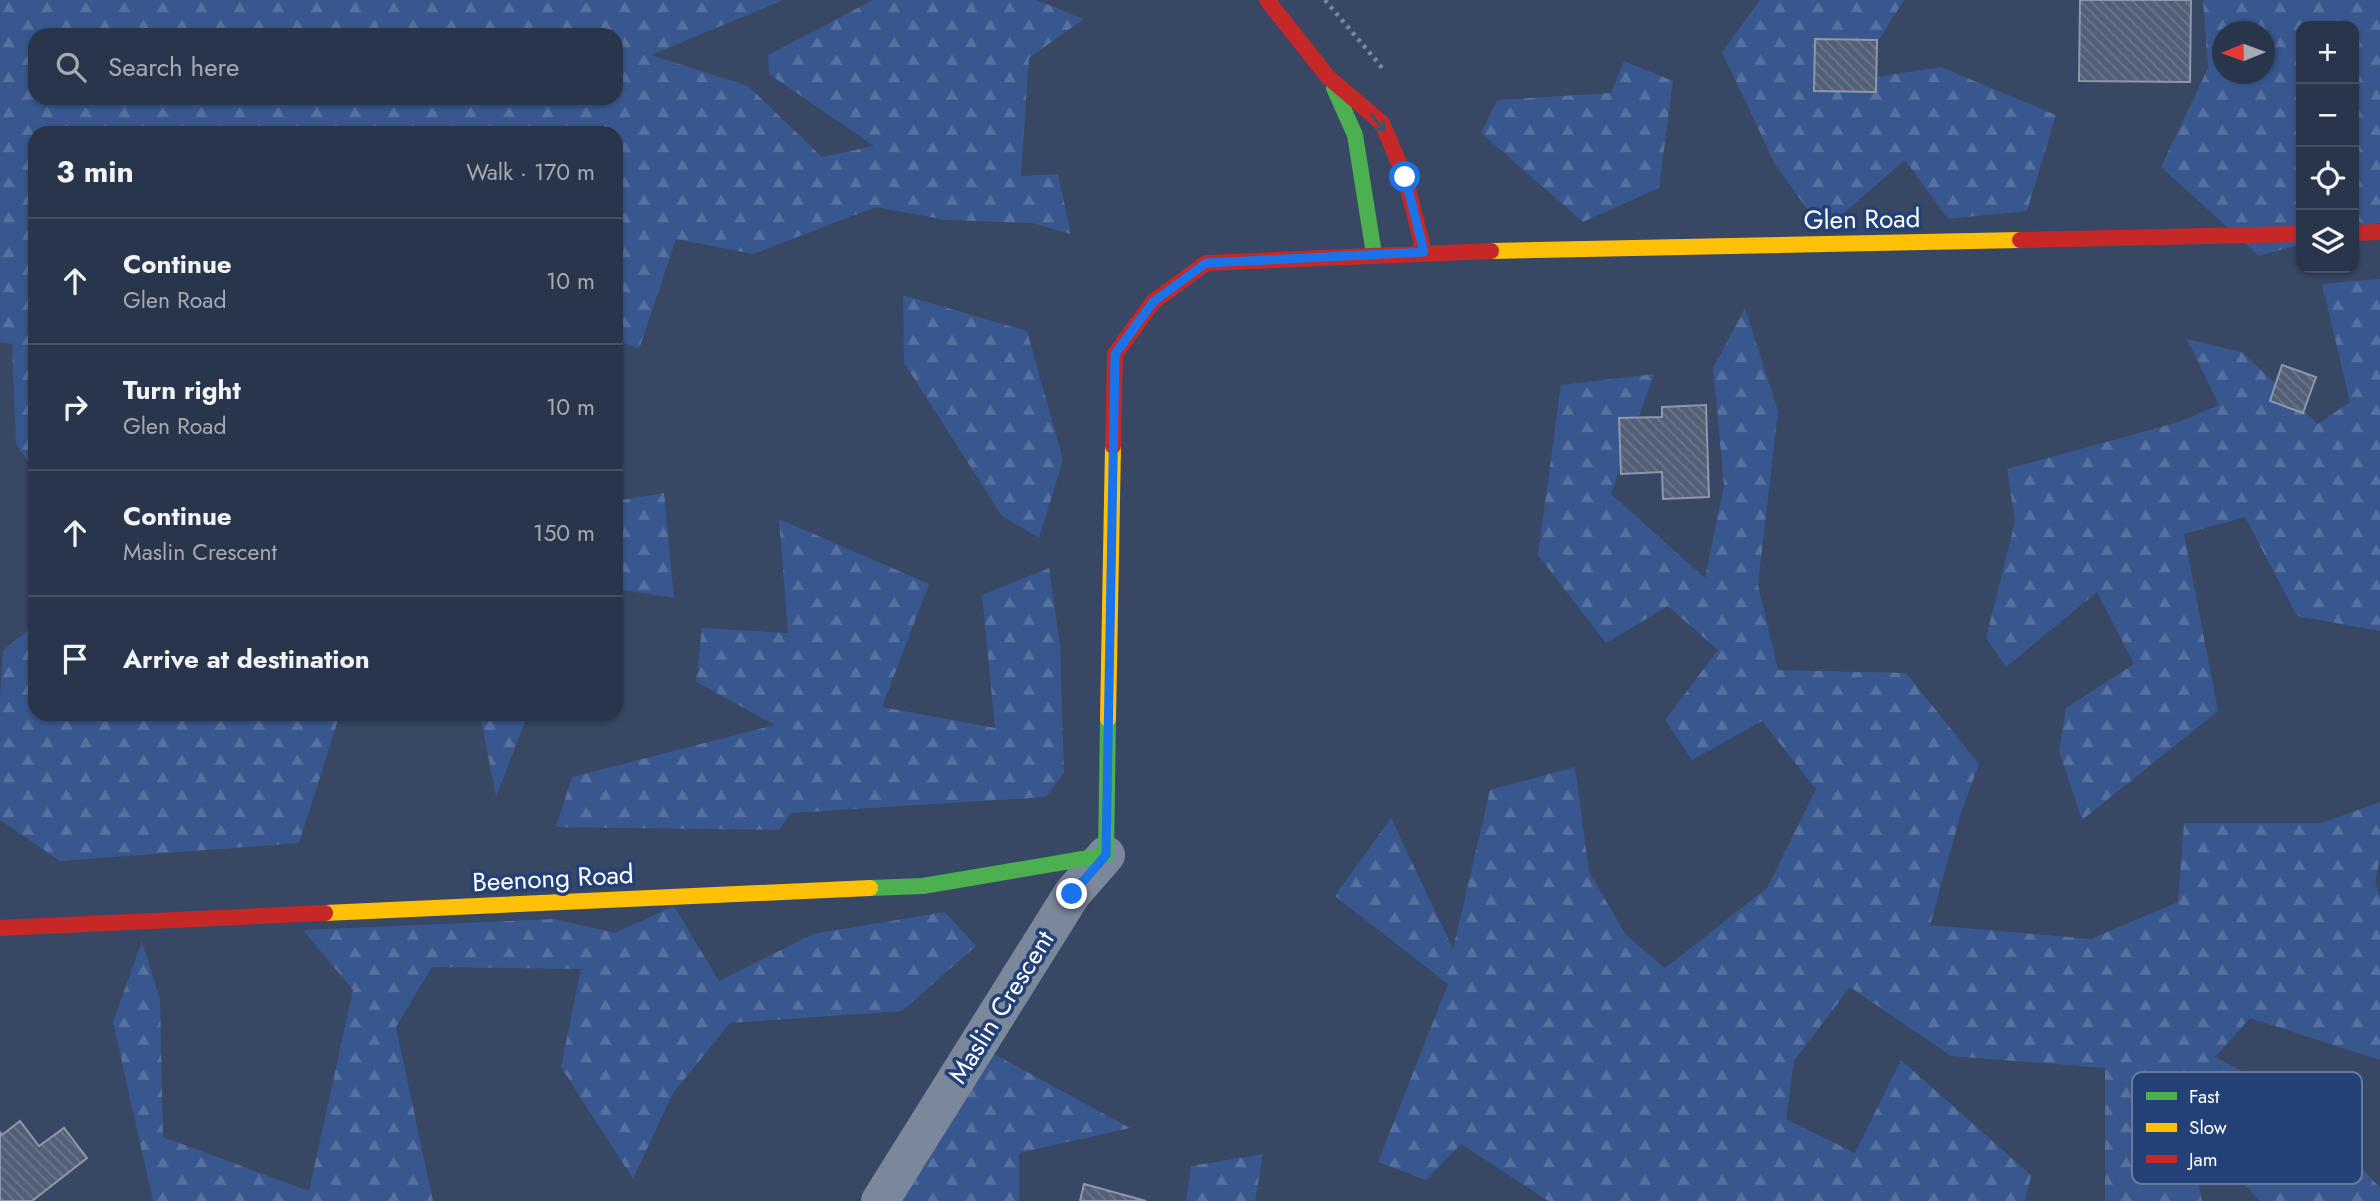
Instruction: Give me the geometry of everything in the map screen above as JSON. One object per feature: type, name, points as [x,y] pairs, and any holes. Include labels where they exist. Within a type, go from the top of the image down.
[{"type":"street","points":[[1266,0],[1328,77],[1382,123],[1405,177],[1424,252]]},
{"type":"street","points":[[1106,855],[1115,354],[1153,302],[1206,263],[1374,254],[1355,135],[1328,77]]},
{"type":"street","points":[[2359,233],[2380,232]]},
{"type":"street","name":"Glen Road","points":[[1374,254],[2296,234]]},
{"type":"street","name":"Beenong Road","points":[[0,928],[923,886],[1106,855]]},
{"type":"street","name":"Maslin Crescent","points":[[880,1201],[1072,894],[1106,855]]},
{"type":"green space","points":[[0,0],[783,0],[651,55],[748,86],[822,157],[874,146],[769,74],[768,55],[873,0],[1037,0],[1084,19],[1029,58],[1021,176],[1058,174],[1071,234],[1032,223],[946,220],[876,207],[753,254],[676,239],[639,349],[623,343],[623,126],[28,126],[28,462],[16,444],[12,344],[0,342]]},
{"type":"green space","points":[[1760,0],[1904,0],[1877,43],[1869,78],[1941,67],[2056,115],[2027,211],[1948,219],[1905,160],[1823,231],[1775,164],[1722,52]]},
{"type":"green space","points":[[2203,0],[2380,0],[2380,223],[2359,229],[2359,21],[2296,21],[2296,245],[2259,256],[2161,167],[2208,68]]},
{"type":"green space","points":[[1624,61],[1673,81],[1659,188],[1583,222],[1481,133],[1497,100],[1611,93]]},
{"type":"green space","points":[[2380,279],[2380,631],[2297,616],[2245,517],[2184,534],[2218,711],[2082,820],[2059,751],[2066,708],[2134,664],[2097,592],[2006,667],[1986,638],[2015,521],[2007,469],[2179,422],[2219,405],[2187,339],[2242,352],[2318,424],[2350,402],[2322,284]]},
{"type":"green space","points":[[903,295],[1027,331],[1063,460],[1039,538],[1002,516],[904,363]]},
{"type":"green space","points":[[1745,308],[1778,411],[1758,585],[1778,670],[1906,673],[1979,764],[1961,813],[1930,925],[2091,939],[2178,902],[2184,823],[2322,823],[2380,802],[2380,858],[2375,882],[2380,897],[2380,1060],[2250,1018],[2215,1057],[2244,1072],[2132,1072],[2132,1184],[2199,1184],[2202,1201],[2105,1201],[2105,1068],[1951,1056],[1850,987],[1794,1061],[1786,1119],[1855,1153],[1901,1060],[2031,1175],[2025,1201],[1548,1201],[1461,1144],[1426,1180],[1378,1162],[1448,984],[1335,896],[1391,818],[1453,949],[1490,790],[1575,767],[1589,872],[1626,935],[1665,968],[1767,888],[1816,789],[1762,721],[1692,760],[1665,720],[1718,650],[1668,606],[1606,643],[1538,555],[1561,385],[1654,374],[1611,494],[1705,578],[1724,485],[1713,368]]},
{"type":"green space","points":[[664,493],[674,598],[623,590],[623,500]]},
{"type":"green space","points":[[779,519],[929,584],[882,707],[995,728],[982,595],[1049,568],[1060,645],[1064,773],[1046,797],[791,813],[779,830],[556,827],[572,777],[775,725],[696,682],[702,628],[788,633]]},
{"type":"green space","points":[[28,630],[28,721],[338,721],[299,843],[60,861],[0,820],[0,697],[3,650]]},
{"type":"green space","points":[[481,721],[525,721],[496,797]]},
{"type":"green space","points":[[674,906],[719,981],[813,934],[945,912],[976,946],[902,1011],[730,1023],[673,1093],[633,1179],[561,1067],[581,969],[432,967],[396,1027],[433,1201],[153,1201],[113,1022],[142,941],[160,1000],[163,1137],[309,1191],[353,990],[303,930],[554,919],[615,933]]},
{"type":"green space","points":[[981,1047],[1130,1128],[1019,1153],[1019,1201],[899,1201]]},
{"type":"green space","points":[[1263,1154],[1255,1201],[1186,1201],[1191,1166]]},
{"type":"green space","points":[[2362,1168],[2380,1188],[2380,1201],[2260,1201],[2244,1184],[2362,1184]]},
{"type":"building","points":[[2080,0],[2191,0],[2190,82],[2079,81]]},
{"type":"building","points":[[1815,39],[1877,40],[1876,92],[1814,91]]},
{"type":"building","points":[[2282,365],[2316,377],[2303,413],[2270,401]]},
{"type":"building","points":[[1706,405],[1709,497],[1663,499],[1662,472],[1621,474],[1619,418],[1662,417],[1662,407]]},
{"type":"building","points":[[20,1121],[39,1146],[64,1128],[87,1158],[32,1201],[0,1201],[0,1132],[2,1135]]},
{"type":"building","points":[[1084,1184],[1146,1201],[1080,1201]]},
{"type":"traffic: fast","points":[[1334,88],[1355,135],[1374,254]]},
{"type":"traffic: fast","points":[[870,888],[923,886],[1106,855],[1108,719]]},
{"type":"traffic: slow","points":[[1491,251],[2020,240]]},
{"type":"traffic: slow","points":[[1108,719],[1113,446]]},
{"type":"traffic: slow","points":[[325,913],[870,888]]},
{"type":"traffic: jam","points":[[1267,0],[1328,77],[1382,123],[1405,177],[1424,252]]},
{"type":"traffic: jam","points":[[2359,233],[2380,232]]},
{"type":"traffic: jam","points":[[2020,240],[2296,234]]},
{"type":"traffic: jam","points":[[1113,446],[1115,354],[1153,302],[1206,263],[1491,251]]},
{"type":"traffic: jam","points":[[0,928],[325,913]]},
{"type":"route","points":[[1072,894],[1106,855],[1115,354],[1153,302],[1206,263],[1424,252],[1405,177]]}]
